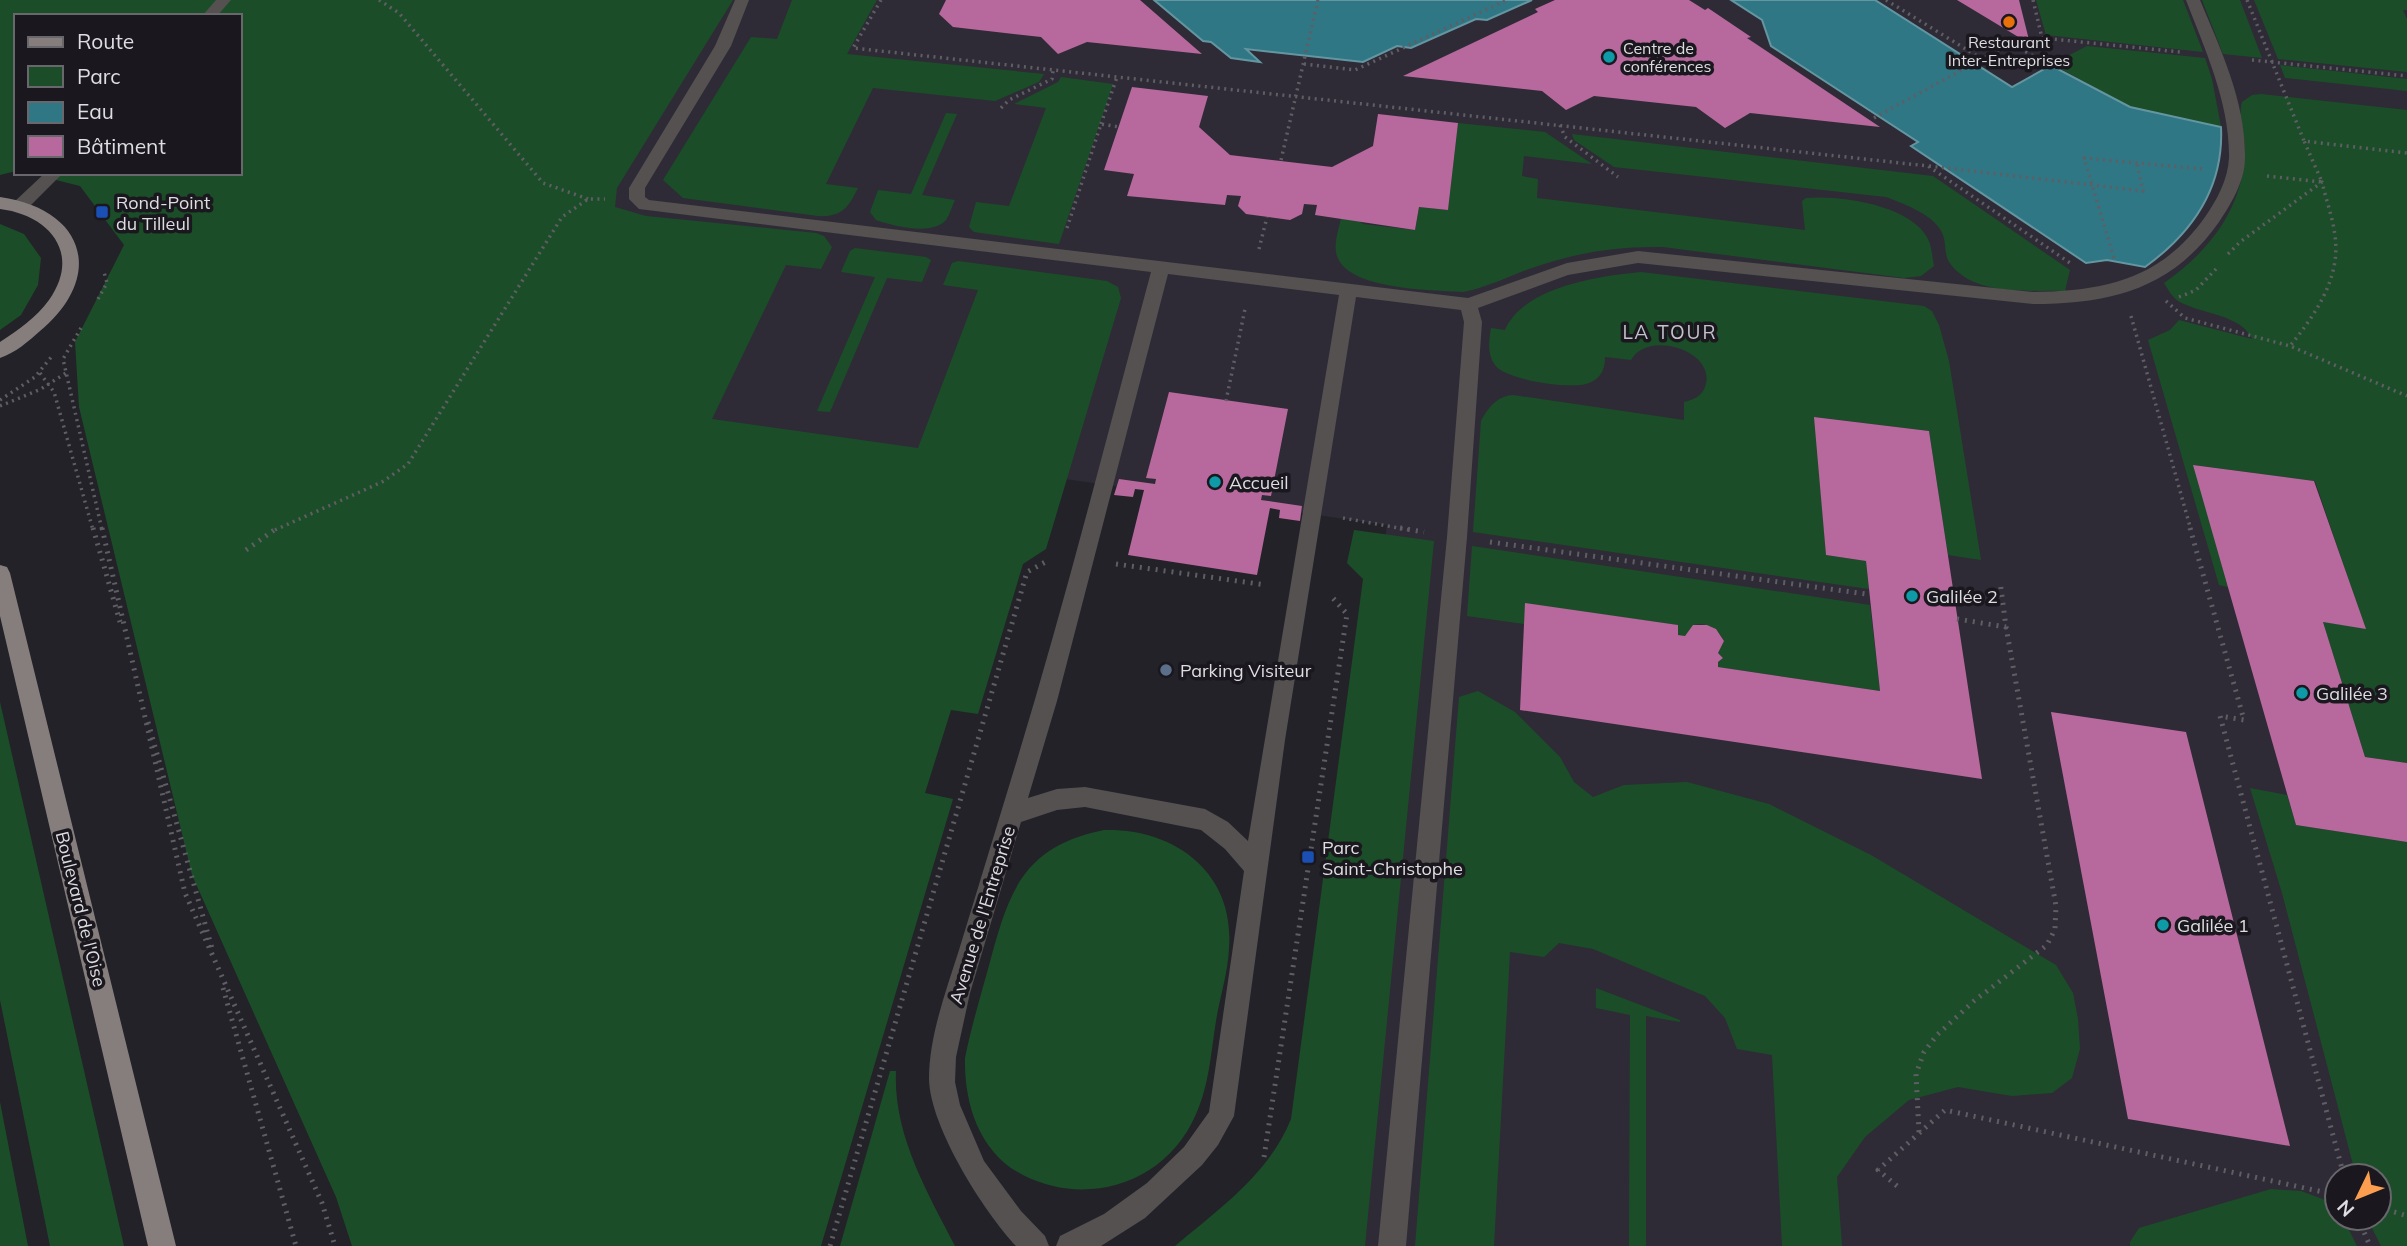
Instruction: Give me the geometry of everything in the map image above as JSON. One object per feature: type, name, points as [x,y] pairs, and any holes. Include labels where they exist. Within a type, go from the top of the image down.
[{"type":"main road","points":[[0,203],[20,206],[45,216],[59,229],[69,251],[70,266],[67,282],[53,307],[7,346],[0,357]]},
{"type":"main road","name":"Boulevard de l'Oise","points":[[0,573],[162,1246]]},
{"type":"street","points":[[211,14],[224,0]]},
{"type":"street","points":[[742,0],[723,46],[637,188],[637,199],[653,207],[1348,292],[1468,304],[1553,272],[1612,259],[1638,257],[1990,295],[2063,299],[2098,295],[2125,297],[2171,264],[2202,234],[2225,197],[2235,172],[2235,136],[2230,97],[2193,0]]},
{"type":"street","points":[[20,206],[53,175]]},
{"type":"street","points":[[1012,815],[1046,701],[1161,269]]},
{"type":"street","points":[[1070,1246],[1134,1209],[1162,1186],[1206,1143],[1221,1116],[1256,868],[1348,292]]},
{"type":"street","points":[[1392,1246],[1457,537],[1473,322],[1468,304]]},
{"type":"street","name":"Avenue de l'Entreprise","points":[[1035,1246],[1011,1222],[975,1170],[947,1106],[942,1082],[943,1057],[958,993],[1012,815],[1049,801],[1085,797],[1205,820],[1232,839],[1256,868]]},
{"type":"path","points":[[379,0],[399,13],[542,183],[588,199],[637,199]]},
{"type":"path","points":[[881,0],[853,48],[2143,191],[2137,164]]},
{"type":"path","points":[[1281,160],[1318,0]]},
{"type":"path","points":[[1304,64],[1355,70],[1507,0]]},
{"type":"path","points":[[1885,0],[1982,59]]},
{"type":"path","points":[[2033,0],[2042,38]]},
{"type":"path","points":[[2247,0],[2322,182],[2336,242],[2332,280],[2310,322],[2290,346]]},
{"type":"path","points":[[1874,118],[2011,43],[2048,64]]},
{"type":"path","points":[[1002,108],[1009,100],[1052,79],[1054,71]]},
{"type":"path","points":[[1058,255],[1117,77]]},
{"type":"path","points":[[1101,124],[1119,127]]},
{"type":"path","points":[[1560,125],[1565,137],[1618,177]]},
{"type":"path","points":[[2304,141],[2407,153]]},
{"type":"path","points":[[2322,182],[2084,158],[2244,720],[2220,716],[2340,1162]]},
{"type":"path","points":[[1928,166],[2071,262],[2089,278],[2098,295]]},
{"type":"path","points":[[2125,297],[2166,301],[2196,290],[2240,242],[2322,182]]},
{"type":"path","points":[[246,550],[280,526],[382,482],[408,464],[562,217],[588,199]]},
{"type":"path","points":[[95,305],[107,283],[103,270]]},
{"type":"path","points":[[1226,401],[1252,279]]},
{"type":"path","points":[[2166,301],[2185,318],[2290,346],[2407,396]]},
{"type":"path","points":[[82,327],[63,359],[185,893],[322,1203],[335,1246]]},
{"type":"path","points":[[40,373],[54,392],[296,1246]]},
{"type":"path","points":[[0,406],[49,384],[66,373]]},
{"type":"path","points":[[1339,531],[1343,505]]},
{"type":"path","points":[[1311,513],[1433,533]]},
{"type":"path","points":[[1489,541],[1866,594]]},
{"type":"path","points":[[830,1246],[1027,572],[1056,555],[1274,586]]},
{"type":"path","points":[[1919,1132],[1917,1069],[1925,1051],[1947,1025],[2047,945],[2055,929],[2056,906],[2000,582]]},
{"type":"path","points":[[1264,1157],[1347,614],[1330,594]]},
{"type":"path","points":[[1957,619],[2006,627]]},
{"type":"path","points":[[1897,1186],[1878,1170],[1945,1110],[2323,1192]]},
{"type":"shaded area","points":[[0,0],[2407,0],[2407,1246],[1295,1246],[1387,525],[1016,472],[769,1246],[241,175],[242,14],[14,14]]},
{"type":"green space","points":[[0,0],[733,0],[617,188],[615,207],[646,216],[816,233],[824,236],[832,247],[821,269],[786,265],[712,419],[918,448],[978,290],[943,285],[952,263],[958,261],[1107,281],[1118,287],[1121,298],[1046,549],[1023,564],[978,714],[951,710],[925,793],[953,799],[821,1246],[352,1246],[336,1197],[192,875],[79,407],[75,342],[124,245],[80,186],[36,175],[242,175],[242,14],[14,14],[14,172],[0,175]]},
{"type":"green space","points":[[792,0],[877,0],[847,54],[1044,74],[1039,82],[995,101],[873,88],[826,184],[858,188],[851,201],[839,213],[818,216],[683,198],[663,180],[751,37],[777,39]]},
{"type":"green space","points":[[2036,0],[2183,0],[2203,52],[2046,35]]},
{"type":"green space","points":[[2202,0],[2240,0],[2262,58],[2223,54]]},
{"type":"green space","points":[[2254,0],[2407,0],[2407,10],[2403,10],[2407,19],[2407,72],[2278,59]]},
{"type":"green space","points":[[2087,46],[2205,58],[2221,127],[2130,107],[2052,64]]},
{"type":"green space","points":[[2280,65],[2407,79],[2407,91],[2285,78]]},
{"type":"green space","points":[[1061,77],[1113,84],[1059,244],[974,232],[969,227],[976,202],[1009,206],[1046,108],[1014,104],[1058,82]]},
{"type":"green space","points":[[2252,95],[2407,110],[2407,763],[2365,757],[2323,622],[2365,628],[2315,481],[2194,465],[2228,587],[2219,585],[2148,340],[2170,330],[2179,320],[2252,339],[2247,331],[2230,319],[2178,301],[2164,283],[2196,257],[2231,209],[2243,171],[2245,150],[2242,102]]},
{"type":"green space","points":[[946,113],[957,114],[922,195],[955,200],[946,220],[932,228],[922,229],[876,220],[870,212],[878,190],[911,194]]},
{"type":"green space","points":[[1458,123],[1545,132],[1592,164],[1524,156],[1522,176],[1538,179],[1537,198],[1805,230],[1802,201],[1806,198],[1855,201],[1891,210],[1919,227],[1928,239],[1934,266],[1921,276],[1904,278],[1663,247],[1628,248],[1562,259],[1463,292],[1392,286],[1357,276],[1344,267],[1336,251],[1341,218],[1358,220],[1363,224],[1415,230],[1419,207],[1448,210]]},
{"type":"green space","points":[[1572,134],[1933,176],[2070,270],[2065,291],[2020,291],[1990,287],[1963,276],[1949,262],[1943,235],[1934,222],[1919,211],[1886,197],[1614,167],[1574,140]]},
{"type":"green space","points":[[0,224],[24,234],[41,258],[38,285],[21,315],[0,330]]},
{"type":"green space","points":[[855,248],[926,257],[931,260],[922,282],[887,278],[830,412],[817,411],[875,277],[841,272],[850,251]]},
{"type":"green space","points":[[1641,272],[1924,306],[1932,311],[1939,325],[1949,361],[1981,560],[1948,555],[1929,431],[1815,417],[1826,555],[1866,561],[1869,589],[1473,532],[1481,421],[1498,400],[1513,395],[1684,420],[1684,402],[1697,397],[1704,390],[1706,374],[1701,363],[1692,354],[1665,345],[1640,351],[1631,360],[1605,357],[1599,376],[1581,385],[1525,379],[1501,370],[1492,361],[1489,347],[1491,328],[1505,330],[1514,315],[1528,303],[1564,286]]},
{"type":"green space","points":[[1354,530],[1434,541],[1365,1246],[1175,1246],[1256,1174],[1282,1139],[1291,1119],[1363,579],[1347,563]]},
{"type":"green space","points":[[1472,546],[1870,605],[1880,691],[1718,667],[1718,662],[1723,658],[1718,653],[1724,641],[1719,633],[1703,625],[1694,625],[1685,636],[1678,635],[1678,625],[1526,604],[1524,624],[1467,616]]},
{"type":"green space","points":[[1478,691],[1515,712],[1560,757],[1574,782],[1593,797],[1624,785],[1687,782],[1769,804],[1871,855],[2056,965],[2073,993],[2078,1019],[2080,1049],[2072,1078],[2052,1093],[2012,1096],[1958,1087],[1909,1100],[1865,1137],[1837,1177],[1842,1246],[1782,1246],[1772,1055],[1737,1049],[1725,1018],[1705,996],[1593,949],[1559,943],[1544,957],[1510,952],[1494,1246],[1415,1246],[1459,697]]},
{"type":"green space","points":[[0,702],[124,1246],[50,1246],[0,1000]]},
{"type":"green space","points":[[2250,788],[2287,795],[2296,825],[2407,842],[2407,1246],[2381,1246],[2374,1232],[2393,1232],[2393,1162],[2352,1162],[2282,893]]},
{"type":"green space","points":[[1104,830],[1130,831],[1154,837],[1176,846],[1195,860],[1211,877],[1222,897],[1228,921],[1229,948],[1204,1092],[1183,1138],[1166,1157],[1123,1183],[1073,1189],[1048,1185],[1023,1175],[995,1154],[977,1125],[971,1109],[965,1058],[995,942],[1011,897],[1022,878],[1053,848]]},
{"type":"green space","points":[[1596,988],[1680,1020],[1646,1016],[1646,1246],[1629,1246],[1630,1015],[1596,1008]]},
{"type":"green space","points":[[890,1071],[896,1071],[900,1117],[914,1162],[955,1246],[840,1246]]},
{"type":"green space","points":[[0,1102],[28,1246],[0,1246]]},
{"type":"green space","points":[[2271,1189],[2301,1191],[2323,1199],[2323,1232],[2350,1232],[2357,1246],[2130,1246],[2139,1228]]},
{"type":"water","points":[[1154,0],[1532,0],[1487,20],[1476,19],[1411,48],[1397,46],[1363,62],[1246,49],[1260,62],[1231,58],[1211,42],[1203,41]]},
{"type":"water","points":[[1731,0],[1875,0],[2012,87],[2048,67],[2054,67],[2130,107],[2221,127],[2221,149],[2211,189],[2190,224],[2162,254],[2145,267],[2107,260],[2086,263],[1911,146],[1918,142],[1771,46],[1762,20]]},
{"type":"building","points":[[946,0],[1140,0],[1202,54],[1087,42],[1058,54],[1041,37],[953,27],[939,14]]},
{"type":"building","name":"Centre de conférences","points":[[1555,0],[1689,0],[1705,10],[1708,8],[1751,37],[1747,38],[1880,127],[1750,113],[1725,128],[1696,107],[1594,96],[1566,110],[1542,91],[1403,76],[1538,12],[1535,9]]},
{"type":"building","name":"Restaurant Inter-Entreprises","points":[[1957,0],[2019,0],[2030,44]]},
{"type":"building","points":[[1132,87],[1208,96],[1199,127],[1230,155],[1332,167],[1373,146],[1378,114],[1458,123],[1448,210],[1419,207],[1415,230],[1315,215],[1317,205],[1304,204],[1302,214],[1290,220],[1246,214],[1238,206],[1241,196],[1227,195],[1225,205],[1127,196],[1134,174],[1104,170]]},
{"type":"building","name":"Accueil","points":[[1169,392],[1288,409],[1271,496],[1262,495],[1261,500],[1302,506],[1300,521],[1279,518],[1280,510],[1270,508],[1257,575],[1128,555],[1144,490],[1135,489],[1133,497],[1114,495],[1119,479],[1155,484],[1156,479],[1146,478]]},
{"type":"building","name":"Galilée 2","points":[[1814,417],[1929,431],[1982,779],[1520,710],[1525,603],[1678,625],[1678,635],[1685,636],[1693,625],[1707,625],[1716,629],[1724,641],[1718,653],[1723,658],[1718,662],[1718,667],[1880,691],[1866,561],[1826,555]]},
{"type":"building","name":"Galilée 3","points":[[2193,465],[2314,481],[2366,629],[2323,622],[2365,757],[2407,763],[2407,842],[2296,825]]},
{"type":"building","name":"Galilée 1","points":[[2051,712],[2186,732],[2290,1146],[2128,1119]]},
{"type":"place","name":"Restaurant Inter-Entreprises","points":[[2009,22]]},
{"type":"place","name":"Centre de conférences","points":[[1609,57]]},
{"type":"place","name":"Rond-Point du Tilleul","points":[[102,212]]},
{"type":"place","name":"Accueil","points":[[1215,482]]},
{"type":"place","name":"Galilée 2","points":[[1912,596]]},
{"type":"place","name":"Parking Visiteur","points":[[1166,670]]},
{"type":"place","name":"Galilée 3","points":[[2302,693]]},
{"type":"place","name":"Parc Saint-Christophe","points":[[1308,857]]},
{"type":"place","name":"Galilée 1","points":[[2163,925]]},
{"type":"district","name":"LA TOUR","points":[[1670,332]]}]
